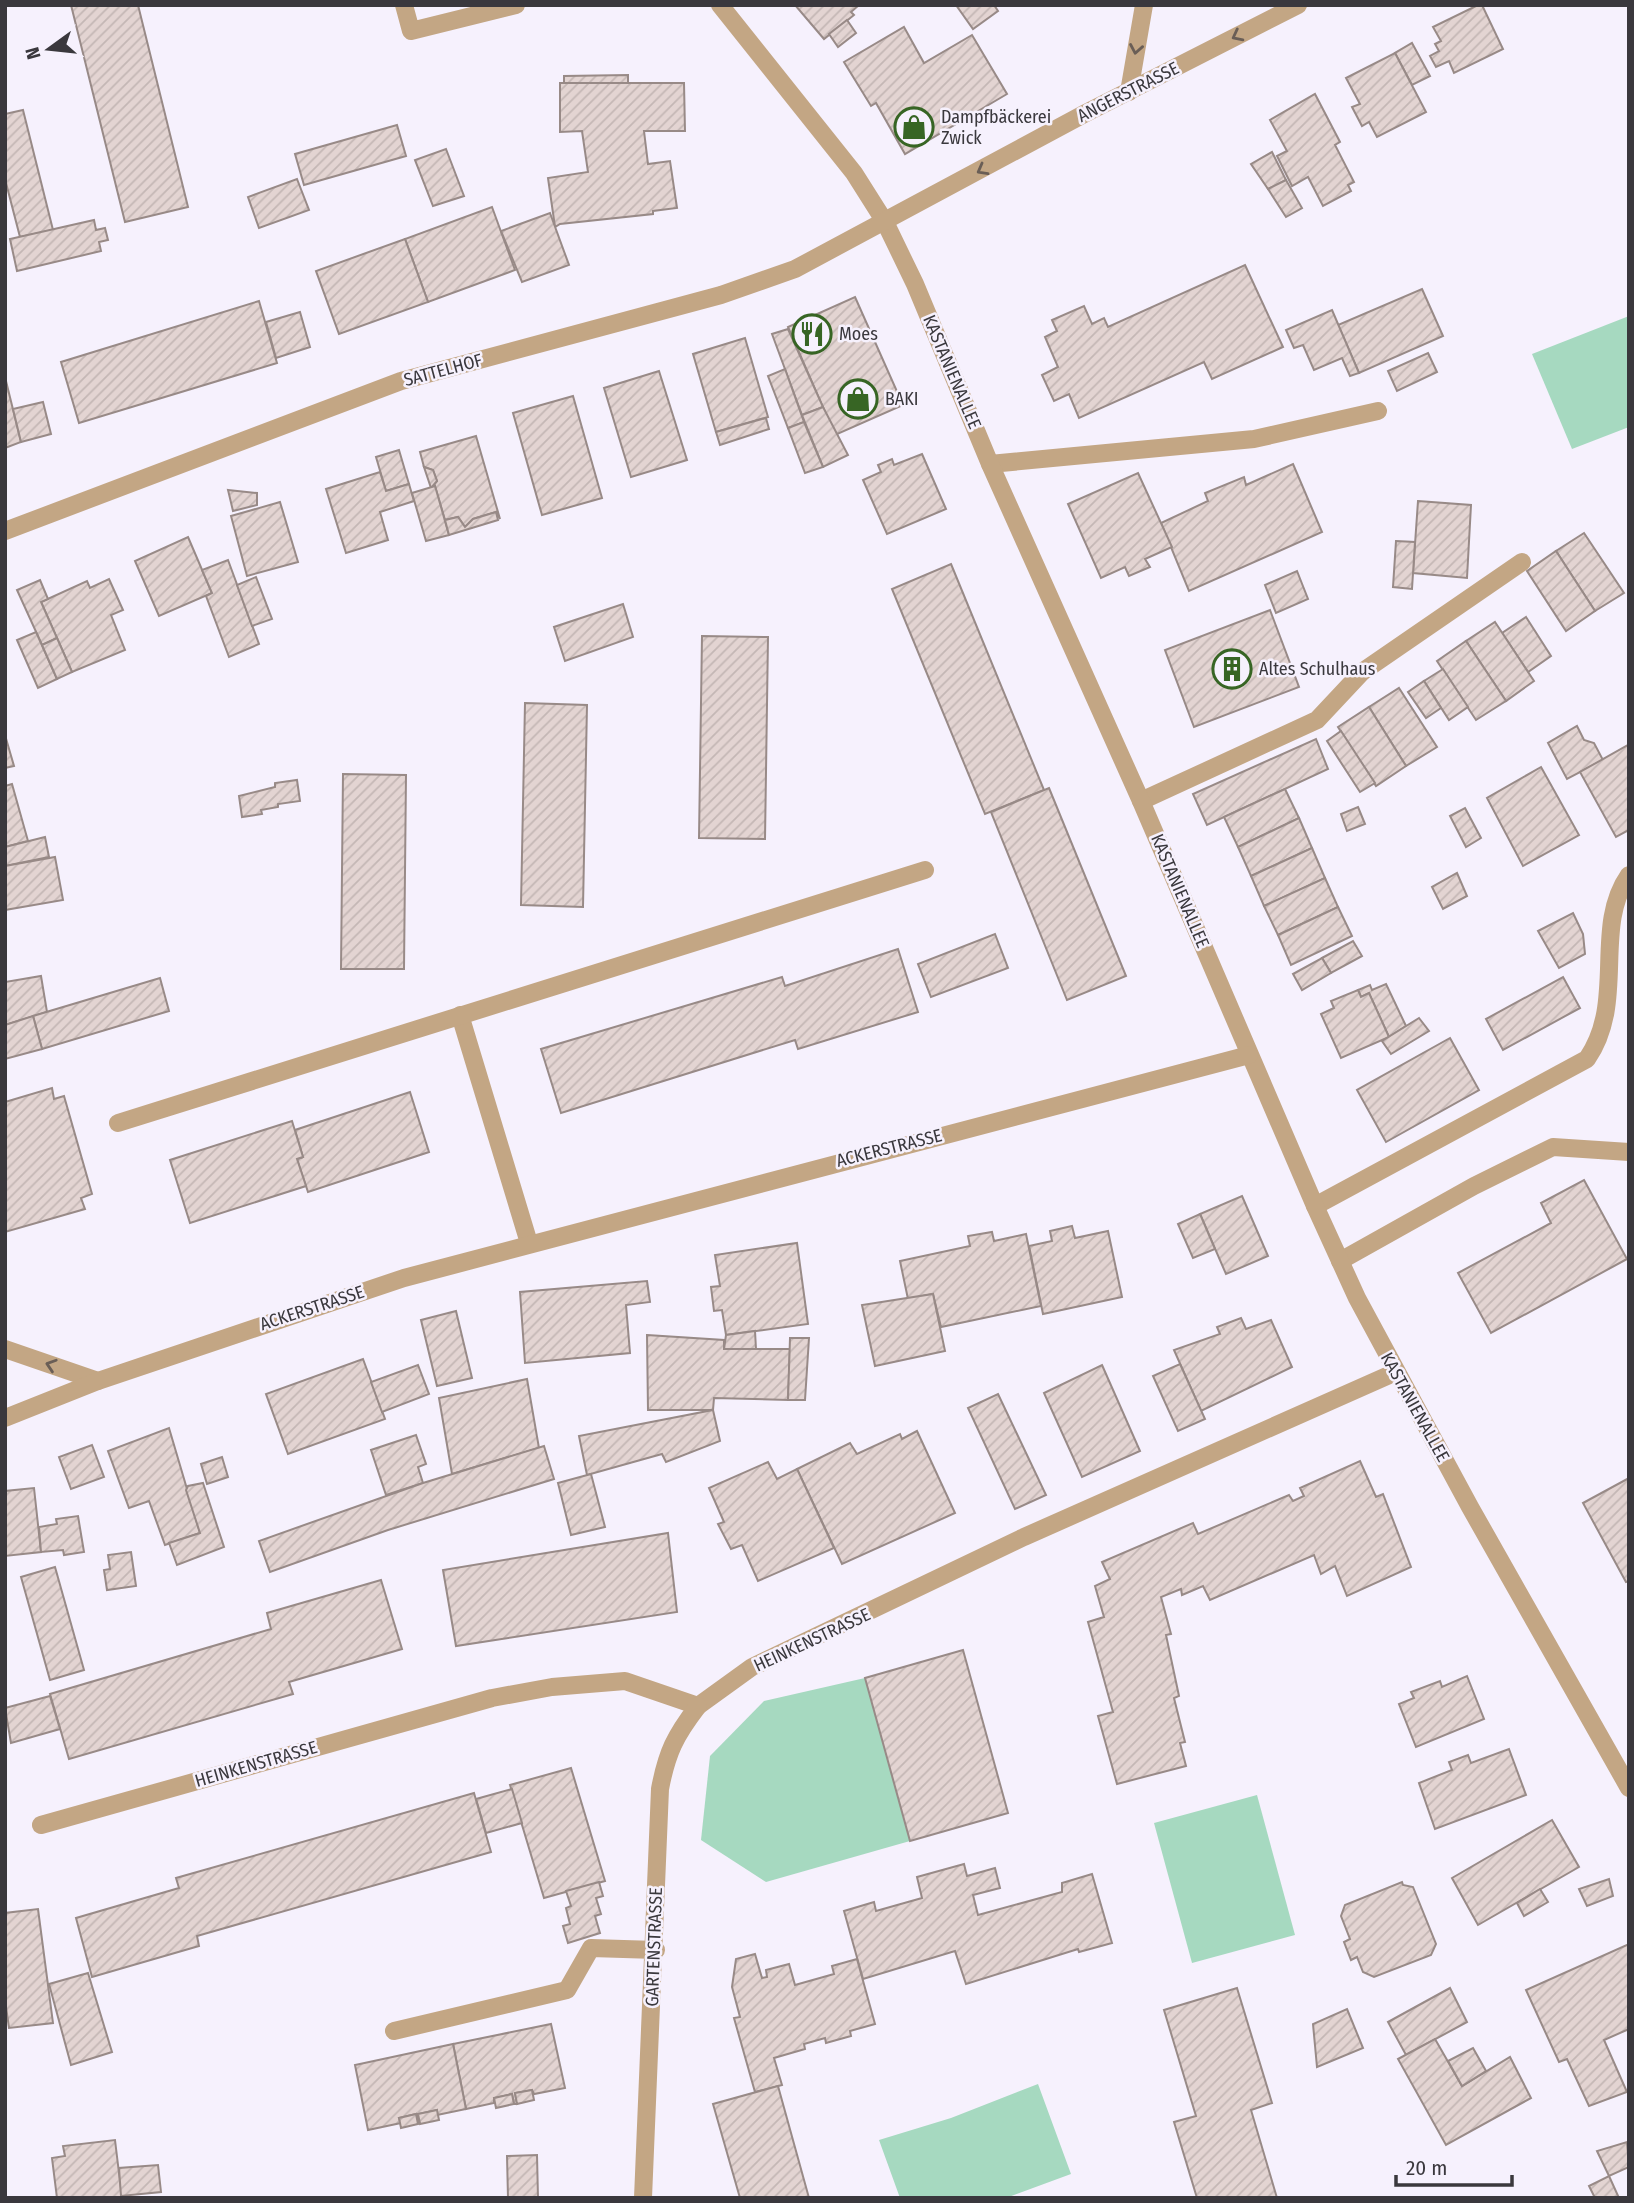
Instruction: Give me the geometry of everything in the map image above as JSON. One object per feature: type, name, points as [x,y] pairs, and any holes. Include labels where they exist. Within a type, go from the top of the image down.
[{"type":"street","points":[[404,5],[411,31],[516,5]]},
{"type":"street","name":"KASTANIENALLEE","points":[[720,5],[854,173],[885,222],[915,284],[990,464],[1141,801],[1340,1261],[1396,1372],[1629,1788]]},
{"type":"street","points":[[1129,92],[1144,5]]},
{"type":"street","name":"ANGERSTRASSE","points":[[885,222],[1298,5]]},
{"type":"street","name":"SATTELHOF","points":[[5,531],[401,381],[721,295],[795,269],[885,222]]},
{"type":"street","points":[[990,464],[1254,439],[1378,411]]},
{"type":"street","points":[[1141,801],[1317,720],[1362,672],[1522,562]]},
{"type":"street","points":[[118,1122],[925,870]]},
{"type":"street","points":[[1314,1206],[1587,1059],[1600,1040],[1606,1020],[1614,901],[1629,875]]},
{"type":"street","points":[[460,1015],[528,1243]]},
{"type":"street","name":"ACKERSTRASSE","points":[[5,1418],[98,1381],[404,1278],[528,1243],[1249,1055]]},
{"type":"street","points":[[1340,1261],[1474,1186],[1553,1147],[1629,1152]]},
{"type":"street","points":[[5,1349],[98,1381]]},
{"type":"street","name":"HEINKENSTRASSE","points":[[41,1825],[437,1712],[516,1693],[625,1681],[698,1706],[752,1667],[1024,1537],[1396,1372]]},
{"type":"street","name":"GARTENSTRASSE","points":[[643,2198],[656,1950],[660,1789],[667,1754],[676,1734],[698,1706]]},
{"type":"street","points":[[394,2031],[567,1990],[592,1948],[656,1950]]},
{"type":"green space","points":[[1629,316],[1629,427],[1572,449],[1532,354]]},
{"type":"green space","points":[[865,1678],[910,1841],[766,1882],[701,1840],[710,1756],[764,1701]]},
{"type":"green space","points":[[1257,1795],[1295,1935],[1192,1963],[1154,1823]]},
{"type":"green space","points":[[1038,2084],[1071,2174],[1006,2198],[900,2198],[879,2140],[951,2118]]},
{"type":"building","points":[[71,5],[138,5],[188,207],[125,222]]},
{"type":"building","points":[[795,5],[859,5],[851,12],[854,15],[824,39]]},
{"type":"building","points":[[956,5],[994,5],[998,11],[973,29]]},
{"type":"building","points":[[1482,5],[1503,49],[1454,73],[1449,61],[1436,67],[1430,56],[1439,51],[1435,44],[1441,41],[1433,27]]},
{"type":"building","points":[[847,20],[856,33],[838,47],[829,34]]},
{"type":"building","points":[[904,27],[924,63],[972,35],[1007,94],[905,154],[876,103],[871,106],[844,62]]},
{"type":"building","points":[[1412,43],[1430,76],[1412,85],[1395,53]]},
{"type":"building","points":[[1395,53],[1426,112],[1377,137],[1369,122],[1362,126],[1352,107],[1360,104],[1346,78]]},
{"type":"building","points":[[628,75],[628,83],[564,83],[564,76]]},
{"type":"building","points":[[560,83],[684,83],[685,131],[644,131],[648,164],[670,161],[677,208],[653,211],[653,214],[560,224],[555,227],[548,178],[588,172],[582,131],[560,132]]},
{"type":"building","points":[[1315,94],[1340,142],[1335,145],[1354,182],[1348,185],[1351,191],[1323,206],[1308,177],[1292,186],[1277,156],[1287,151],[1270,120]]},
{"type":"building","points":[[23,110],[53,230],[20,237],[5,179],[5,114]]},
{"type":"building","points":[[397,125],[406,156],[304,185],[295,154]]},
{"type":"building","points":[[446,149],[464,196],[433,206],[415,160]]},
{"type":"building","points":[[1272,152],[1286,180],[1268,189],[1251,164]]},
{"type":"building","points":[[297,179],[309,210],[259,228],[248,197]]},
{"type":"building","points":[[1286,180],[1302,208],[1286,217],[1268,189]]},
{"type":"building","points":[[492,207],[515,270],[428,302],[405,239]]},
{"type":"building","points":[[550,213],[569,265],[522,282],[501,231]]},
{"type":"building","points":[[94,220],[96,230],[105,228],[108,240],[99,242],[101,251],[17,271],[10,239]]},
{"type":"building","points":[[405,239],[428,302],[339,334],[316,271]]},
{"type":"building","points":[[1245,265],[1283,347],[1212,379],[1204,362],[1079,418],[1069,394],[1054,401],[1042,375],[1058,367],[1045,337],[1057,331],[1052,320],[1084,306],[1092,324],[1104,318],[1108,327]]},
{"type":"building","points":[[1422,289],[1443,336],[1359,373],[1338,325]]},
{"type":"building","points":[[855,297],[903,405],[835,435],[788,327]]},
{"type":"building","points":[[259,301],[277,363],[79,423],[61,362]]},
{"type":"building","points":[[1332,310],[1359,373],[1350,376],[1342,358],[1314,370],[1303,345],[1294,348],[1286,330]]},
{"type":"building","points":[[300,312],[310,347],[276,358],[266,322]]},
{"type":"building","points":[[788,329],[823,407],[802,415],[772,334]]},
{"type":"building","points":[[745,338],[768,417],[716,432],[693,354]]},
{"type":"building","points":[[1428,353],[1437,372],[1397,391],[1388,371]]},
{"type":"building","points":[[785,369],[804,422],[788,428],[768,376]]},
{"type":"building","points":[[659,371],[687,460],[631,477],[604,388]]},
{"type":"building","points":[[5,377],[21,442],[5,448]]},
{"type":"building","points":[[573,396],[602,498],[542,515],[513,413]]},
{"type":"building","points":[[43,402],[51,434],[21,442],[13,409]]},
{"type":"building","points":[[823,407],[848,455],[823,467],[802,415]]},
{"type":"building","points":[[766,418],[769,429],[720,445],[716,432]]},
{"type":"building","points":[[804,422],[823,467],[805,473],[788,428]]},
{"type":"building","points":[[476,436],[500,519],[496,512],[473,519],[465,527],[458,517],[445,520],[435,486],[431,488],[437,481],[433,470],[424,467],[420,452]]},
{"type":"building","points":[[399,450],[409,484],[386,491],[376,457]]},
{"type":"building","points":[[922,454],[946,509],[887,534],[863,480],[881,472],[878,465],[892,459],[894,465]]},
{"type":"building","points":[[1293,464],[1322,532],[1189,591],[1161,523],[1208,501],[1205,493],[1244,477],[1246,485]]},
{"type":"building","points":[[424,467],[433,470],[437,481],[431,488]]},
{"type":"building","points":[[380,472],[386,491],[409,484],[414,501],[380,512],[388,540],[346,553],[326,489]]},
{"type":"building","points":[[1138,473],[1172,547],[1145,559],[1150,567],[1129,576],[1125,567],[1101,578],[1068,504]]},
{"type":"building","points":[[435,486],[449,535],[426,541],[412,493]]},
{"type":"building","points":[[228,490],[257,493],[257,505],[233,511]]},
{"type":"building","points":[[1418,501],[1471,505],[1467,578],[1413,573]]},
{"type":"building","points":[[280,502],[298,562],[247,576],[231,516]]},
{"type":"building","points":[[496,512],[498,520],[449,535],[445,520],[458,517],[465,527],[473,519]]},
{"type":"building","points":[[1584,533],[1624,593],[1595,611],[1556,551]]},
{"type":"building","points":[[188,537],[212,593],[159,616],[135,561]]},
{"type":"building","points":[[1396,541],[1415,542],[1412,589],[1393,587]]},
{"type":"building","points":[[1556,551],[1595,611],[1566,631],[1527,571]]},
{"type":"building","points":[[228,560],[259,644],[229,657],[206,596],[212,593],[202,570]]},
{"type":"building","points":[[951,564],[1044,790],[985,814],[892,589]]},
{"type":"building","points":[[1297,571],[1308,599],[1276,613],[1265,585]]},
{"type":"building","points":[[256,577],[272,619],[252,626],[237,585]]},
{"type":"building","points":[[109,579],[123,610],[111,615],[125,650],[72,672],[41,602],[87,581],[90,588]]},
{"type":"building","points":[[40,580],[48,599],[41,602],[57,638],[42,645],[17,590]]},
{"type":"building","points":[[623,604],[633,637],[565,661],[554,627]]},
{"type":"building","name":"Altes Schulhaus","points":[[1270,610],[1299,687],[1194,727],[1165,650]]},
{"type":"building","points":[[1526,617],[1551,656],[1528,672],[1502,633]]},
{"type":"building","points":[[1495,622],[1534,681],[1506,701],[1466,641]]},
{"type":"building","points":[[36,632],[57,679],[38,688],[17,640]]},
{"type":"building","points":[[702,636],[768,637],[765,839],[699,838]]},
{"type":"building","points":[[57,638],[72,672],[57,679],[42,645]]},
{"type":"building","points":[[1466,641],[1506,701],[1476,720],[1437,661]]},
{"type":"building","points":[[1443,669],[1468,707],[1449,720],[1424,681]]},
{"type":"building","points":[[1424,681],[1441,708],[1426,718],[1408,692]]},
{"type":"building","points":[[1399,688],[1437,747],[1406,766],[1369,707]]},
{"type":"building","points":[[525,703],[587,705],[583,907],[521,905]]},
{"type":"building","points":[[1369,707],[1406,766],[1376,786],[1338,727]]},
{"type":"building","points":[[1577,726],[1584,740],[1594,743],[1603,760],[1567,779],[1548,743]]},
{"type":"building","points":[[1341,731],[1375,783],[1360,792],[1327,741]]},
{"type":"building","points":[[5,735],[14,766],[5,768]]},
{"type":"building","points":[[1316,739],[1328,769],[1207,825],[1193,794]]},
{"type":"building","points":[[1628,745],[1629,830],[1616,837],[1580,772]]},
{"type":"building","points":[[1541,767],[1579,835],[1523,866],[1487,798]]},
{"type":"building","points":[[343,774],[406,775],[404,969],[341,969]]},
{"type":"building","points":[[297,780],[300,801],[278,804],[278,807],[261,810],[262,814],[242,817],[239,796],[275,787],[275,783]]},
{"type":"building","points":[[12,784],[28,841],[5,847],[5,786]]},
{"type":"building","points":[[1049,788],[1126,976],[1067,1000],[991,812]]},
{"type":"building","points":[[1285,789],[1299,818],[1238,847],[1224,817]]},
{"type":"building","points":[[1358,807],[1365,824],[1347,831],[1341,814]]},
{"type":"building","points":[[1465,808],[1481,838],[1466,847],[1450,816]]},
{"type":"building","points":[[1299,818],[1312,848],[1251,876],[1238,847]]},
{"type":"building","points":[[45,837],[49,857],[5,866],[5,847]]},
{"type":"building","points":[[1312,848],[1325,878],[1264,906],[1251,876]]},
{"type":"building","points":[[55,857],[63,900],[5,910],[5,866]]},
{"type":"building","points":[[1457,873],[1467,896],[1443,909],[1432,887]]},
{"type":"building","points":[[1325,878],[1338,907],[1278,935],[1264,906]]},
{"type":"building","points":[[1338,907],[1352,936],[1291,965],[1278,935]]},
{"type":"building","points":[[1573,913],[1583,934],[1585,954],[1559,968],[1538,931]]},
{"type":"building","points":[[995,934],[1008,968],[931,997],[918,964]]},
{"type":"building","points":[[1353,941],[1362,956],[1331,973],[1322,958]]},
{"type":"building","points":[[898,949],[918,1012],[798,1049],[795,1040],[561,1113],[541,1049],[782,977],[785,986]]},
{"type":"building","points":[[1322,958],[1331,973],[1302,990],[1293,974]]},
{"type":"building","points":[[41,976],[47,1012],[5,1025],[5,982]]},
{"type":"building","points":[[1563,977],[1580,1008],[1503,1050],[1486,1019]]},
{"type":"building","points":[[160,978],[169,1011],[42,1049],[33,1016]]},
{"type":"building","points":[[1386,984],[1406,1026],[1389,1037],[1369,993],[1361,997],[1358,990],[1370,985],[1372,990]]},
{"type":"building","points":[[1358,990],[1361,997],[1369,993],[1389,1037],[1341,1058],[1321,1014],[1334,1008],[1331,1001]]},
{"type":"building","points":[[33,1016],[42,1049],[5,1059],[5,1025]]},
{"type":"building","points":[[1419,1018],[1429,1031],[1391,1054],[1382,1041]]},
{"type":"building","points":[[1450,1038],[1479,1090],[1386,1142],[1357,1090]]},
{"type":"building","points":[[52,1088],[54,1099],[64,1096],[92,1194],[81,1198],[85,1209],[5,1232],[5,1102]]},
{"type":"building","points":[[410,1092],[429,1152],[308,1192],[297,1159],[303,1157],[295,1130]]},
{"type":"building","points":[[292,1121],[303,1157],[297,1159],[306,1186],[190,1223],[170,1160]]},
{"type":"building","points":[[1584,1180],[1627,1259],[1491,1333],[1458,1273],[1551,1223],[1541,1203]]},
{"type":"building","points":[[1242,1196],[1268,1256],[1226,1274],[1200,1214]]},
{"type":"building","points":[[1200,1214],[1215,1249],[1193,1258],[1178,1224]]},
{"type":"building","points":[[1072,1226],[1075,1238],[1108,1231],[1122,1297],[1043,1314],[1029,1246],[1052,1241],[1050,1231]]},
{"type":"building","points":[[992,1232],[994,1241],[1026,1234],[1041,1306],[941,1327],[933,1294],[908,1299],[900,1261],[970,1246],[968,1236]]},
{"type":"building","points":[[797,1243],[808,1324],[726,1335],[722,1310],[714,1311],[711,1287],[720,1286],[715,1255]]},
{"type":"building","points":[[647,1281],[650,1302],[626,1305],[630,1353],[525,1363],[520,1292]]},
{"type":"building","points":[[933,1294],[945,1351],[875,1366],[862,1305]]},
{"type":"building","points":[[456,1311],[472,1378],[437,1386],[421,1320]]},
{"type":"building","points":[[1241,1318],[1246,1329],[1271,1320],[1292,1367],[1201,1411],[1174,1350],[1220,1334],[1217,1327]]},
{"type":"building","points":[[755,1331],[756,1349],[724,1349],[726,1335]]},
{"type":"building","points":[[647,1335],[724,1340],[724,1349],[790,1349],[788,1400],[714,1398],[713,1410],[648,1410]]},
{"type":"building","points":[[790,1338],[809,1338],[805,1400],[788,1400]]},
{"type":"building","points":[[363,1359],[385,1419],[288,1454],[266,1394]]},
{"type":"building","points":[[1180,1364],[1205,1419],[1178,1431],[1153,1376]]},
{"type":"building","points":[[418,1365],[429,1394],[382,1412],[371,1382]]},
{"type":"building","points":[[1102,1365],[1140,1451],[1082,1477],[1044,1393]]},
{"type":"building","points":[[527,1379],[539,1448],[452,1474],[439,1398]]},
{"type":"building","points":[[998,1394],[1046,1495],[1015,1509],[968,1408]]},
{"type":"building","points":[[713,1410],[720,1441],[666,1462],[662,1454],[587,1475],[579,1436]]},
{"type":"building","points":[[169,1428],[200,1533],[165,1545],[149,1501],[129,1508],[108,1451]]},
{"type":"building","points":[[917,1431],[955,1513],[842,1564],[797,1469],[850,1443],[857,1454],[900,1434],[902,1439]]},
{"type":"building","points":[[416,1435],[426,1464],[418,1467],[423,1483],[386,1495],[371,1450]]},
{"type":"building","points":[[92,1445],[104,1477],[71,1489],[59,1457]]},
{"type":"building","points":[[544,1446],[554,1479],[388,1530],[270,1572],[259,1541],[423,1483]]},
{"type":"building","points":[[222,1457],[228,1477],[207,1484],[201,1464]]},
{"type":"building","points":[[1360,1461],[1376,1497],[1383,1494],[1411,1567],[1347,1596],[1335,1566],[1321,1574],[1314,1555],[1210,1600],[1203,1586],[1182,1595],[1181,1589],[1161,1597],[1171,1634],[1166,1635],[1179,1696],[1174,1698],[1185,1742],[1180,1743],[1186,1766],[1117,1784],[1098,1716],[1113,1712],[1088,1622],[1104,1617],[1095,1586],[1110,1579],[1102,1562],[1193,1523],[1198,1534],[1289,1495],[1293,1501],[1304,1496],[1300,1488]]},
{"type":"building","points":[[768,1462],[777,1479],[797,1469],[834,1548],[758,1581],[742,1545],[731,1549],[718,1524],[724,1522],[709,1488]]},
{"type":"building","points":[[591,1474],[605,1527],[571,1535],[558,1483]]},
{"type":"building","points":[[1629,1478],[1629,1581],[1626,1582],[1583,1503]]},
{"type":"building","points":[[203,1483],[224,1547],[177,1565],[169,1543],[200,1533],[186,1490],[188,1486]]},
{"type":"building","points":[[34,1488],[41,1552],[5,1556],[5,1491]]},
{"type":"building","points":[[78,1516],[84,1552],[64,1555],[63,1550],[41,1552],[39,1527],[57,1524],[56,1519]]},
{"type":"building","points":[[668,1533],[677,1612],[456,1646],[443,1570]]},
{"type":"building","points":[[131,1552],[136,1586],[107,1590],[104,1570],[110,1569],[108,1555]]},
{"type":"building","points":[[55,1567],[84,1670],[50,1680],[21,1577]]},
{"type":"building","points":[[381,1580],[402,1649],[289,1682],[293,1694],[69,1759],[50,1694],[271,1629],[267,1613]]},
{"type":"building","points":[[963,1650],[1008,1813],[910,1841],[865,1678]]},
{"type":"building","points":[[1467,1676],[1484,1719],[1416,1747],[1399,1704],[1414,1698],[1411,1692],[1440,1681],[1442,1687]]},
{"type":"building","points":[[50,1696],[60,1729],[11,1743],[5,1708]]},
{"type":"building","points":[[1509,1749],[1526,1795],[1435,1829],[1419,1783],[1452,1770],[1449,1762],[1468,1755],[1471,1763]]},
{"type":"building","points":[[571,1768],[605,1881],[544,1898],[510,1785]]},
{"type":"building","points":[[512,1789],[522,1823],[486,1833],[476,1799]]},
{"type":"building","points":[[474,1793],[491,1852],[197,1936],[199,1946],[92,1977],[76,1918],[179,1888],[176,1878]]},
{"type":"building","points":[[1552,1820],[1579,1867],[1478,1925],[1452,1878]]},
{"type":"building","points":[[964,1864],[967,1876],[995,1868],[1000,1888],[973,1895],[978,1915],[1062,1892],[1062,1883],[1092,1874],[1112,1943],[1079,1952],[1078,1949],[966,1984],[955,1951],[863,1979],[844,1911],[874,1902],[876,1911],[922,1898],[917,1877]]},
{"type":"building","points":[[1609,1879],[1613,1896],[1587,1906],[1579,1889]]},
{"type":"building","points":[[599,1882],[603,1896],[596,1898],[601,1914],[595,1916],[600,1933],[568,1943],[563,1926],[570,1924],[566,1908],[571,1906],[566,1891]]},
{"type":"building","points":[[1402,1882],[1403,1885],[1413,1887],[1436,1944],[1431,1955],[1374,1977],[1363,1972],[1357,1957],[1351,1960],[1344,1942],[1350,1939],[1341,1916],[1345,1905]]},
{"type":"building","points":[[1540,1889],[1548,1902],[1524,1916],[1517,1903]]},
{"type":"building","points":[[38,1909],[53,2023],[9,2028],[5,2000],[5,1913]]},
{"type":"building","points":[[1629,1944],[1629,2029],[1604,2040],[1627,2092],[1589,2106],[1567,2059],[1559,2062],[1526,1990]]},
{"type":"building","points":[[755,1954],[762,1978],[767,1977],[766,1970],[789,1964],[795,1985],[834,1974],[832,1966],[857,1959],[875,2024],[850,2031],[851,2036],[826,2043],[825,2038],[804,2044],[805,2049],[774,2058],[782,2085],[755,2092],[734,2018],[740,2017],[732,1987],[736,1959]]},
{"type":"building","points":[[88,1973],[112,2052],[71,2065],[49,1984]]},
{"type":"building","points":[[1237,1988],[1272,2103],[1251,2110],[1277,2198],[1197,2198],[1174,2122],[1196,2116],[1164,2010]]},
{"type":"building","points":[[1450,1988],[1467,2022],[1406,2055],[1388,2022]]},
{"type":"building","points":[[1347,2009],[1363,2048],[1317,2067],[1313,2024]]},
{"type":"building","points":[[551,2024],[565,2088],[534,2094],[532,2090],[515,2093],[517,2104],[514,2104],[512,2094],[494,2098],[494,2103],[466,2109],[453,2044]]},
{"type":"building","points":[[1435,2039],[1462,2086],[1510,2057],[1531,2098],[1446,2145],[1398,2059]]},
{"type":"building","points":[[453,2044],[466,2109],[437,2115],[437,2110],[418,2114],[418,2124],[416,2114],[399,2118],[401,2123],[368,2130],[355,2065]]},
{"type":"building","points":[[1473,2048],[1486,2071],[1462,2086],[1448,2061]]},
{"type":"building","points":[[778,2086],[809,2198],[740,2198],[713,2104]]},
{"type":"building","points":[[532,2090],[534,2100],[517,2104],[515,2093]]},
{"type":"building","points":[[512,2094],[514,2104],[496,2108],[494,2098]]},
{"type":"building","points":[[437,2110],[439,2120],[420,2124],[418,2114]]},
{"type":"building","points":[[416,2114],[418,2124],[401,2128],[399,2118]]},
{"type":"building","points":[[115,2140],[122,2198],[57,2198],[52,2158],[65,2156],[63,2146]]},
{"type":"building","points":[[1627,2142],[1629,2167],[1609,2176],[1597,2151]]},
{"type":"building","points":[[537,2155],[538,2198],[508,2198],[507,2156]]},
{"type":"building","points":[[158,2165],[161,2192],[121,2196],[119,2168]]},
{"type":"building","points":[[1609,2176],[1619,2198],[1595,2198],[1589,2186]]},
{"type":"place","name":"Dampfbäckerei Zwick","points":[[914,127]]},
{"type":"place","name":"Moes","points":[[812,334]]},
{"type":"place","name":"BAKI","points":[[858,399]]},
{"type":"place","name":"Altes Schulhaus","points":[[1232,669]]}]
